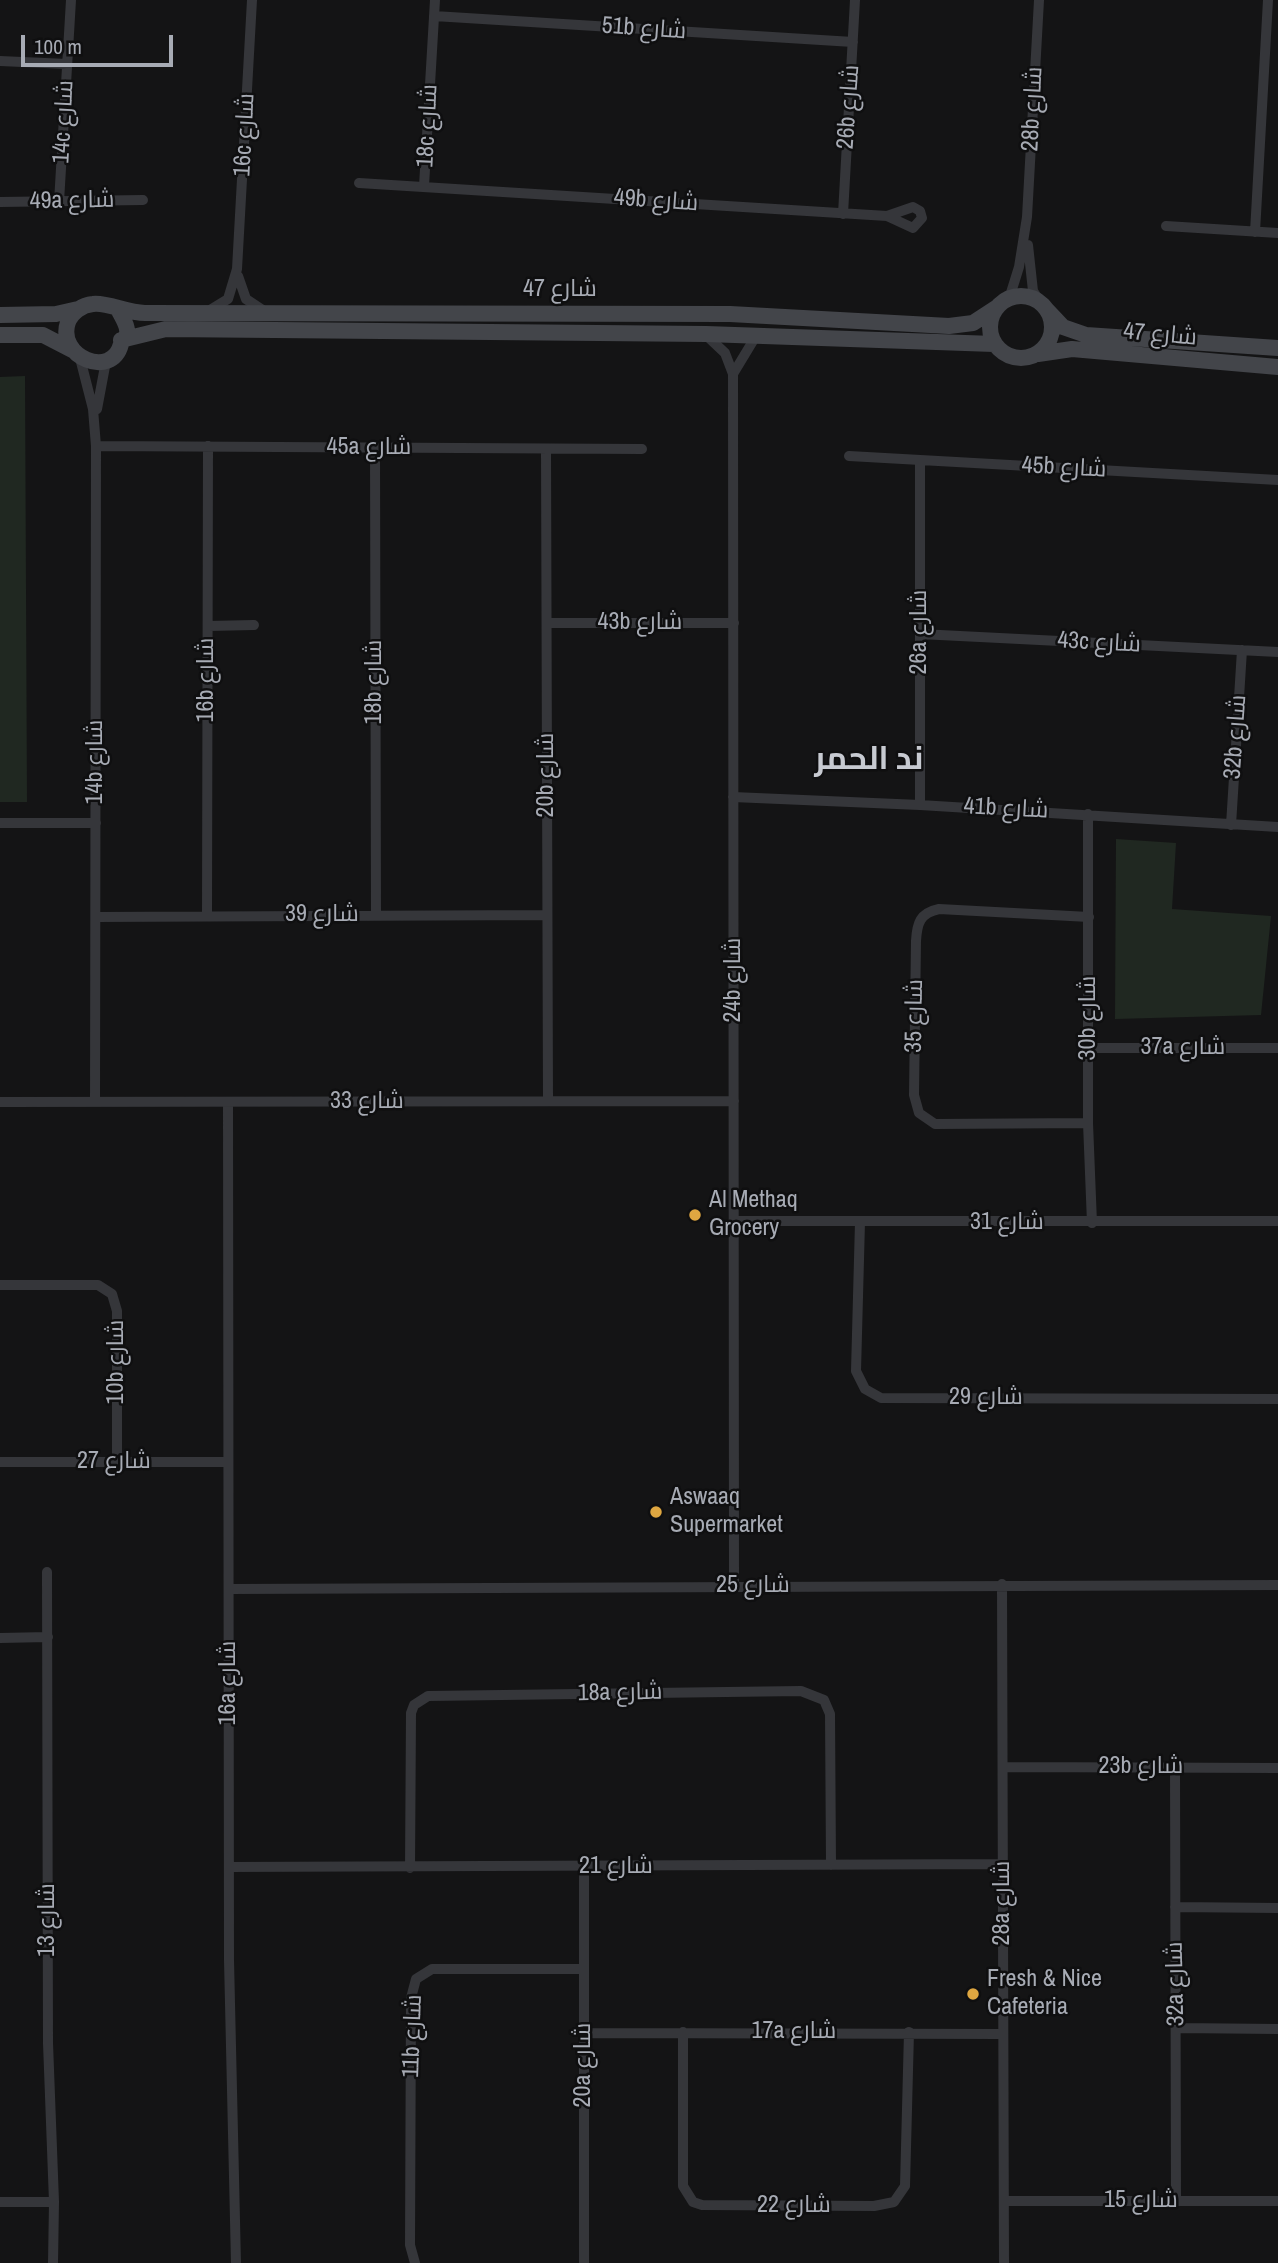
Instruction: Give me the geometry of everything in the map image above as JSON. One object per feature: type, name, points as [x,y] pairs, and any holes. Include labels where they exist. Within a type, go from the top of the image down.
[{"type":"street","name":"14c شارع","points":[[59,202],[71,0]]},
{"type":"street","name":"16c شارع","points":[[206,312],[228,299],[237,270],[253,0]]},
{"type":"street","name":"18c شارع","points":[[359,183],[424,186],[435,0]]},
{"type":"street","name":"26b شارع","points":[[843,214],[855,0]]},
{"type":"street","name":"28b شارع","points":[[1002,303],[1019,267],[1027,218],[1039,0]]},
{"type":"street","points":[[1255,232],[1268,0]]},
{"type":"street","name":"51b شارع","points":[[434,16],[853,42]]},
{"type":"street","points":[[0,61],[67,64]]},
{"type":"street","points":[[1265,63],[1278,64]]},
{"type":"street","name":"49b شارع","points":[[424,186],[887,216]]},
{"type":"street","name":"49a شارع","points":[[0,202],[143,200]]},
{"type":"street","name":"28b شارع","points":[[1027,218],[1030,274],[1043,306]]},
{"type":"street","points":[[1166,226],[1278,233]]},
{"type":"street","name":"16c شارع","points":[[237,270],[246,299],[257,308],[269,312]]},
{"type":"street","points":[[1030,298],[1043,306],[1052,328],[1050,338],[1038,354],[1012,357],[994,344],[990,328],[1002,303],[1030,298]]},
{"type":"street","points":[[0,315],[47,314],[99,303],[119,311],[126,328],[126,336],[121,340],[120,352],[106,361],[76,354],[43,335],[0,334]]},
{"type":"street","name":"شارع 47","points":[[119,311],[730,314],[949,326],[973,323],[1002,303]]},
{"type":"street","name":"شارع 47","points":[[1043,306],[1063,327],[1086,335],[1278,348]]},
{"type":"street","points":[[76,354],[68,341],[68,324],[78,309]]},
{"type":"street","name":"شارع 47","points":[[121,340],[166,329],[706,334],[994,344]]},
{"type":"street","name":"24b شارع","points":[[706,334],[725,353],[733,374],[736,1221],[734,1586]]},
{"type":"street","points":[[733,374],[756,336]]},
{"type":"street","name":"شارع 47","points":[[1038,354],[1072,349],[1278,367]]},
{"type":"street","name":"14b شارع","points":[[76,354],[95,422]]},
{"type":"street","name":"14b شارع","points":[[95,1102],[95,422],[106,361]]},
{"type":"street","name":"45a شارع","points":[[96,446],[642,449]]},
{"type":"street","name":"16b شارع","points":[[207,914],[208,446]]},
{"type":"street","name":"18b شارع","points":[[375,448],[376,915]]},
{"type":"street","name":"20b شارع","points":[[546,449],[548,1101]]},
{"type":"street","name":"45b شارع","points":[[849,456],[1278,480]]},
{"type":"street","name":"26a شارع","points":[[920,460],[920,804]]},
{"type":"street","name":"43b شارع","points":[[547,623],[734,623]]},
{"type":"street","points":[[208,626],[254,625]]},
{"type":"street","name":"43c شارع","points":[[920,634],[1278,652]]},
{"type":"street","name":"32b شارع","points":[[1231,825],[1242,650]]},
{"type":"street","name":"41b شارع","points":[[733,797],[920,804],[1278,827]]},
{"type":"street","name":"30b شارع","points":[[1088,814],[1088,1123],[1092,1223]]},
{"type":"street","points":[[0,823],[96,823]]},
{"type":"street","name":"شارع 35","points":[[1088,1123],[935,1124],[919,1112],[914,1086],[916,942],[919,919],[928,912],[939,909],[1089,917]]},
{"type":"street","name":"شارع 39","points":[[96,917],[207,914],[547,915]]},
{"type":"street","name":"37a شارع","points":[[1089,1048],[1278,1048]]},
{"type":"street","name":"شارع 33","points":[[0,1102],[734,1101]]},
{"type":"street","name":"16a شارع","points":[[228,1102],[229,1867],[236,2263]]},
{"type":"street","name":"شارع 31","points":[[736,1221],[1278,1222]]},
{"type":"street","name":"شارع 29","points":[[860,1222],[856,1371],[864,1389],[881,1398],[1278,1399]]},
{"type":"street","name":"10b شارع","points":[[0,1285],[98,1285],[112,1294],[117,1311],[117,1462]]},
{"type":"street","name":"شارع 27","points":[[0,1462],[227,1462]]},
{"type":"street","name":"شارع 13","points":[[47,1572],[48,2029],[54,2202],[53,2263]]},
{"type":"street","name":"28a شارع","points":[[1002,1584],[1004,2263]]},
{"type":"street","name":"شارع 25","points":[[229,1589],[1278,1585]]},
{"type":"street","points":[[0,1637],[48,1637]]},
{"type":"street","name":"18a شارع","points":[[411,1868],[411,1713],[420,1699],[428,1696],[801,1691],[824,1700],[830,1714],[831,1865]]},
{"type":"street","name":"23b شارع","points":[[1004,1767],[1278,1768]]},
{"type":"street","name":"32a شارع","points":[[1175,1768],[1176,2201]]},
{"type":"street","name":"شارع 21","points":[[229,1867],[1004,1864]]},
{"type":"street","name":"20a شارع","points":[[584,1867],[584,2263]]},
{"type":"street","points":[[1175,1907],[1278,1908]]},
{"type":"street","name":"11b شارع","points":[[415,2263],[411,2253],[410,2217],[411,1998],[416,1979],[432,1969],[584,1969]]},
{"type":"street","points":[[1177,2028],[1278,2029]]},
{"type":"street","name":"شارع 22","points":[[683,2032],[683,2186],[693,2202],[702,2205],[874,2206],[894,2202],[905,2186],[909,2032]]},
{"type":"street","name":"17a شارع","points":[[584,2033],[1003,2034]]},
{"type":"street","name":"شارع 15","points":[[1004,2201],[1278,2201]]},
{"type":"street","points":[[0,2202],[54,2202]]},
{"type":"shaded area","points":[[25,376],[27,802],[0,802],[0,377]]},
{"type":"shaded area","points":[[1116,839],[1176,843],[1172,909],[1271,916],[1261,1015],[1115,1019]]},
{"type":"place","name":"Al Methaq Grocery","points":[[695,1215]]},
{"type":"place","name":"Aswaaq Supermarket","points":[[656,1512]]},
{"type":"place","name":"Fresh & Nice Cafeteria","points":[[973,1994]]},
{"type":"district","name":"ند الحمر","points":[[869,760]]}]
